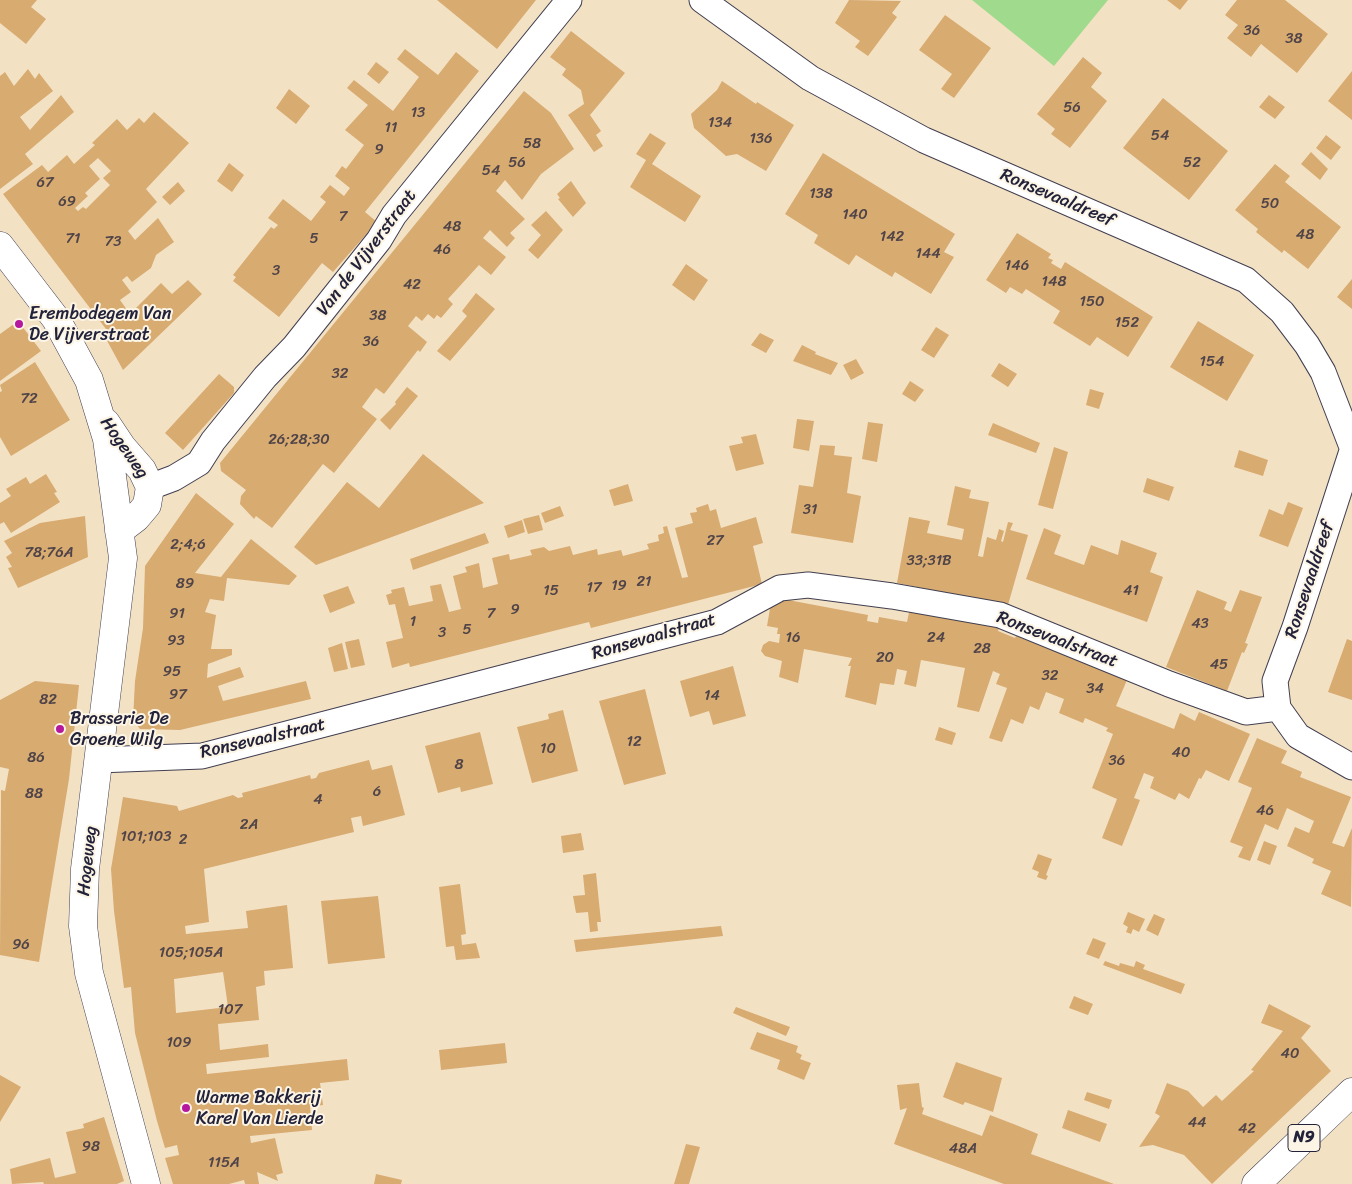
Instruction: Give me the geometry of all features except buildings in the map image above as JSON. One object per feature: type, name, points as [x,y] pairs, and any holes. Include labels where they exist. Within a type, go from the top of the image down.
[{"type":"street","name":"Van de Vijverstraat","points":[[150,487],[174,478],[199,463],[219,434],[265,376],[294,347],[379,240],[394,215],[569,0]]},
{"type":"street","name":"Ronsevaaldreef","points":[[702,0],[810,78],[924,140],[1246,280],[1282,312],[1307,345],[1322,372],[1352,447]]},
{"type":"street","name":"Hogeweg","points":[[0,246],[56,319],[89,380],[107,439],[123,558],[85,869],[83,926],[89,973],[146,1184]]},
{"type":"street","name":"Hogeweg","points":[[99,412],[122,447],[142,470],[150,487],[147,505],[136,518],[119,531]]},
{"type":"street","name":"Ronsevaaldreef","points":[[1278,708],[1275,681],[1295,627],[1352,452]]},
{"type":"street","name":"Ronsevaalstraat","points":[[98,760],[202,756],[716,622],[780,588],[808,586],[892,596],[1000,615],[1169,684],[1246,712],[1278,708]]},
{"type":"street","points":[[1278,708],[1298,736],[1352,767]]},
{"type":"street","name":"N9","points":[[1256,1184],[1352,1092]]},
{"type":"green space","points":[[972,0],[1108,0],[1054,66]]},
{"type":"place","name":"Erembodegem Van De Vijverstraat","points":[[19,324]]},
{"type":"place","name":"Brasserie De Groene Wilg","points":[[60,729]]},
{"type":"place","name":"Warme Bakkerij Karel Van Lierde","points":[[186,1108]]}]
